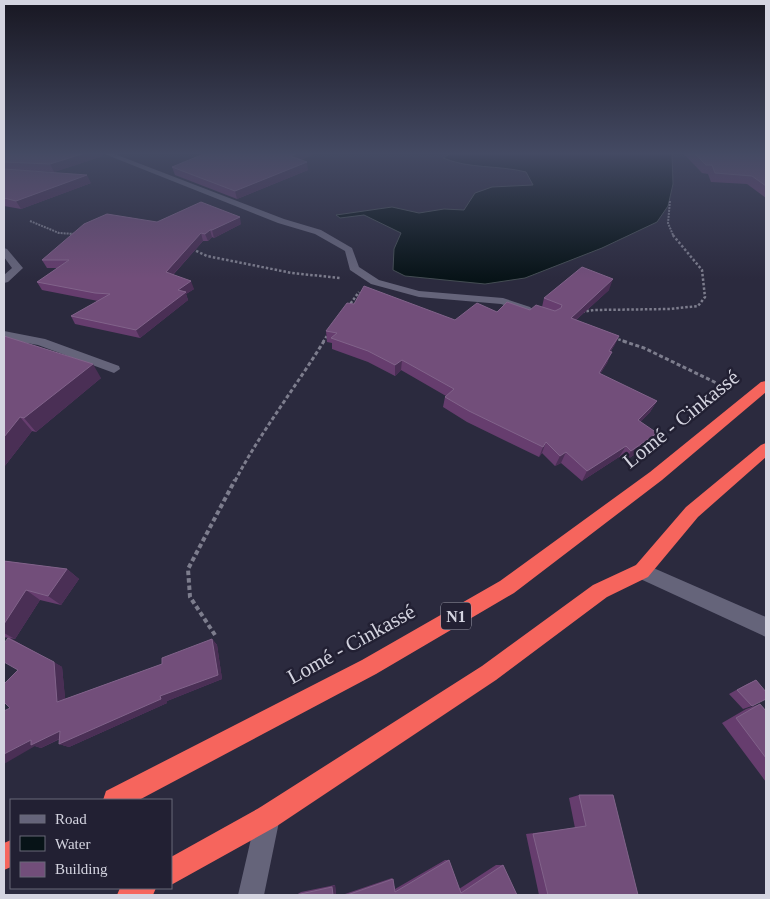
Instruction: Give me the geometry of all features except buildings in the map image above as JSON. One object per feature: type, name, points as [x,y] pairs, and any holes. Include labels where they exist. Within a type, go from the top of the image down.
[{"type":"highway","name":"Lomé - Cinkassé","points":[[117,799],[361,672],[507,587],[656,476],[766,385]]},
{"type":"highway","points":[[172,871],[268,817],[489,673],[600,591],[642,571],[692,512],[766,449]]},
{"type":"highway","points":[[130,895],[141,889]]},
{"type":"street","points":[[214,195],[281,221],[318,232],[349,250],[354,268],[375,282],[419,294],[503,301],[536,312]]},
{"type":"street","points":[[4,251],[18,268],[4,280]]},
{"type":"street","points":[[4,334],[41,342],[114,369]]},
{"type":"street","points":[[642,571],[766,627]]},
{"type":"street","points":[[251,895],[268,817]]},
{"type":"path","points":[[577,312],[670,309],[698,306],[705,297],[702,270],[671,232],[668,223],[670,201]]},
{"type":"path","points":[[30,221],[59,233],[78,234]]},
{"type":"path","points":[[186,246],[207,256],[292,273],[354,280]]},
{"type":"path","points":[[344,312],[360,291],[354,280],[354,268]]},
{"type":"path","points":[[215,634],[190,597],[188,569],[248,456],[292,392],[329,333]]},
{"type":"path","points":[[607,336],[644,348],[749,399]]},
{"type":"water","points":[[474,195],[671,195],[668,206],[657,222],[602,248],[525,278],[485,284],[405,276],[393,270],[394,249],[401,233],[364,215],[340,218],[336,215],[392,207],[419,213],[444,209],[464,210]]}]
